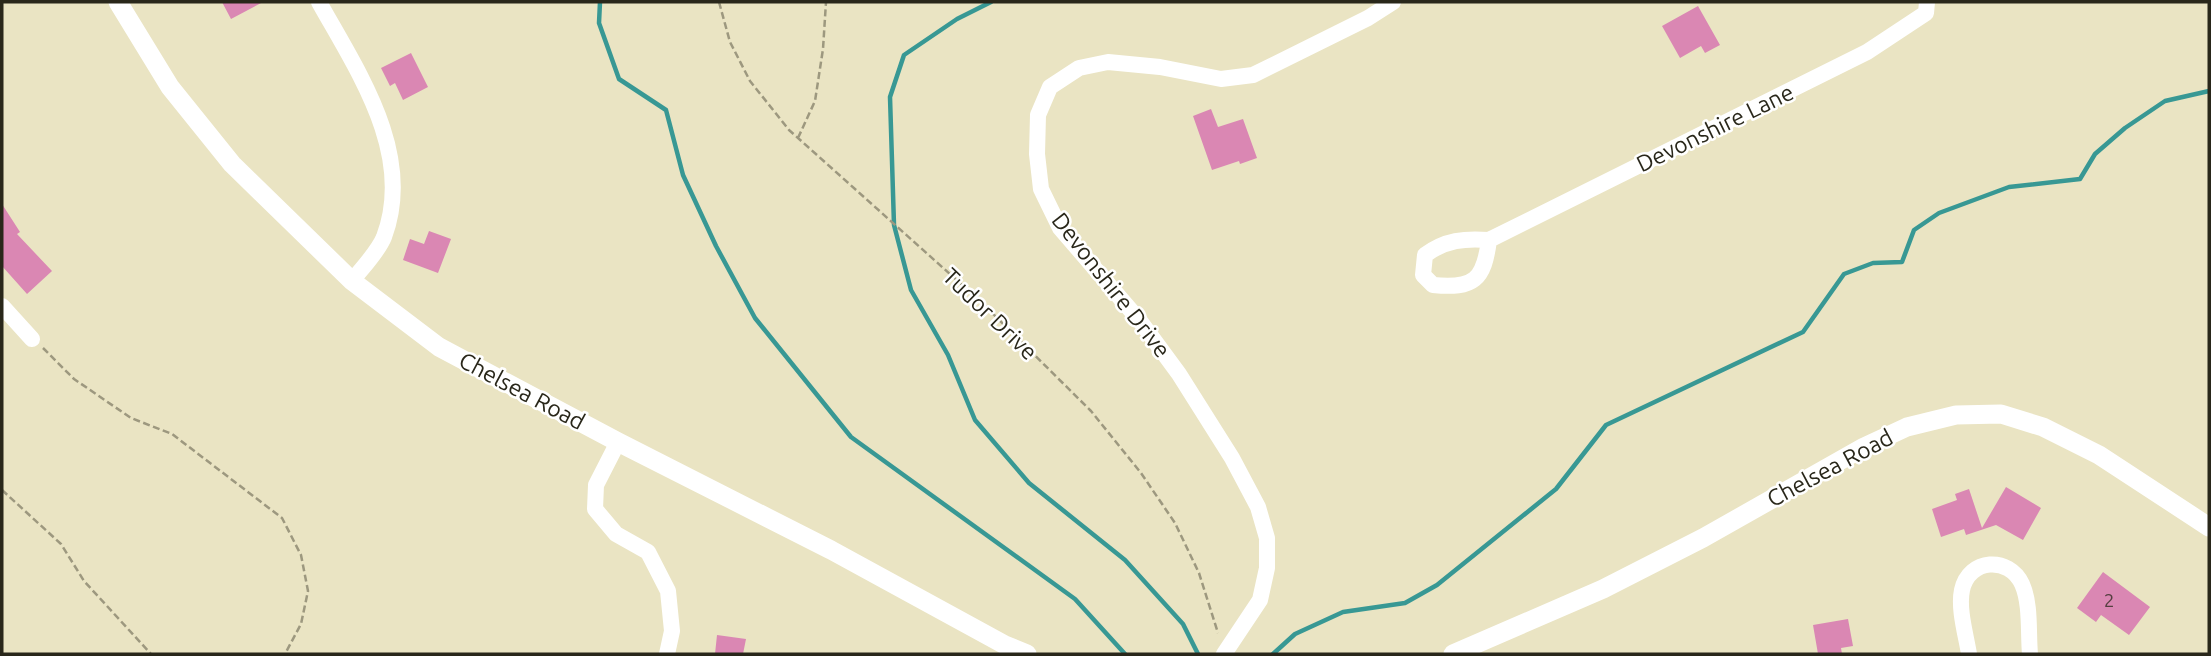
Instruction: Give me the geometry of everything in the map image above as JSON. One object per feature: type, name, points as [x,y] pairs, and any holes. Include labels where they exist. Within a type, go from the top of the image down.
[{"type":"street","name":"Chelsea Road","points":[[118,2],[170,87],[232,164],[352,281],[439,347],[831,550],[1005,645],[1027,654]]},
{"type":"street","points":[[319,2],[377,112],[392,162],[391,204],[383,239],[352,281]]},
{"type":"street","name":"Devonshire Drive","points":[[1224,653],[1260,600],[1267,568],[1267,538],[1258,507],[1232,458],[1179,374],[1140,321],[1060,228],[1041,189],[1037,155],[1038,115],[1050,87],[1079,68],[1108,62],[1160,67],[1222,79],[1253,75],[1368,18],[1393,2]]},
{"type":"street","name":"Devonshire Lane","points":[[1489,240],[1867,52],[1926,13],[1927,2]]},
{"type":"street","points":[[2,306],[32,338]]},
{"type":"street","name":"Chelsea Road","points":[[1453,654],[1603,589],[1703,538],[1864,447],[1907,427],[1956,415],[2001,414],[2043,427],[2099,455],[2209,527]]},
{"type":"street","points":[[618,442],[596,485],[595,509],[617,534],[648,552],[668,591],[673,631],[667,654]]},
{"type":"street","points":[[1969,654],[1961,598],[1962,587],[1978,568],[1992,564],[2004,565],[2014,572],[2022,584],[2026,597],[2030,654]]},
{"type":"path","name":"Tudor Drive","points":[[719,2],[730,42],[751,81],[789,130],[979,300],[1091,411],[1141,473],[1175,523],[1199,573],[1224,653]]},
{"type":"path","points":[[798,138],[815,101],[823,49],[826,2]]},
{"type":"path","points":[[32,338],[74,379],[131,418],[172,435],[282,518],[301,555],[308,591],[301,624],[285,654]]},
{"type":"path","points":[[2,490],[61,544],[84,580],[151,654]]},
{"type":"building","points":[[222,2],[263,2],[231,19]]},
{"type":"building","points":[[1698,6],[1720,45],[1705,53],[1701,46],[1680,58],[1662,26]]},
{"type":"building","points":[[411,53],[428,87],[403,100],[395,83],[390,86],[381,68]]},
{"type":"building","points":[[1211,109],[1218,127],[1243,119],[1257,158],[1212,170],[1193,116]]},
{"type":"building","points":[[2,204],[20,232],[17,234],[52,271],[27,294],[2,266]]},
{"type":"building","points":[[429,231],[451,239],[438,273],[403,260],[410,239],[424,244]]},
{"type":"building","points":[[2006,487],[2041,508],[2023,540],[1996,525],[1966,535],[1964,529],[1941,537],[1932,509],[1957,500],[1955,494],[1969,489],[1982,528]]},
{"type":"building","points":[[2103,572],[2150,607],[2129,635],[2101,615],[2096,622],[2077,608]]},
{"type":"building","points":[[1848,619],[1853,646],[1841,648],[1842,654],[1818,654],[1813,625]]},
{"type":"building","points":[[717,635],[746,639],[743,654],[715,654]]},
{"type":"waterway","points":[[600,2],[599,23],[619,79],[666,110],[683,175],[716,246],[755,318],[851,437],[1075,599],[1125,654]]},
{"type":"waterway","points":[[991,2],[957,19],[904,55],[890,97],[894,225],[911,290],[948,355],[975,420],[1029,483],[1125,560],[1183,624],[1198,654]]},
{"type":"waterway","points":[[1273,654],[1295,634],[1343,612],[1405,603],[1437,585],[1556,489],[1606,425],[1803,332],[1844,274],[1873,263],[1902,262],[1914,230],[1939,213],[2009,187],[2080,179],[2095,154],[2125,128],[2165,101],[2209,91]]}]
